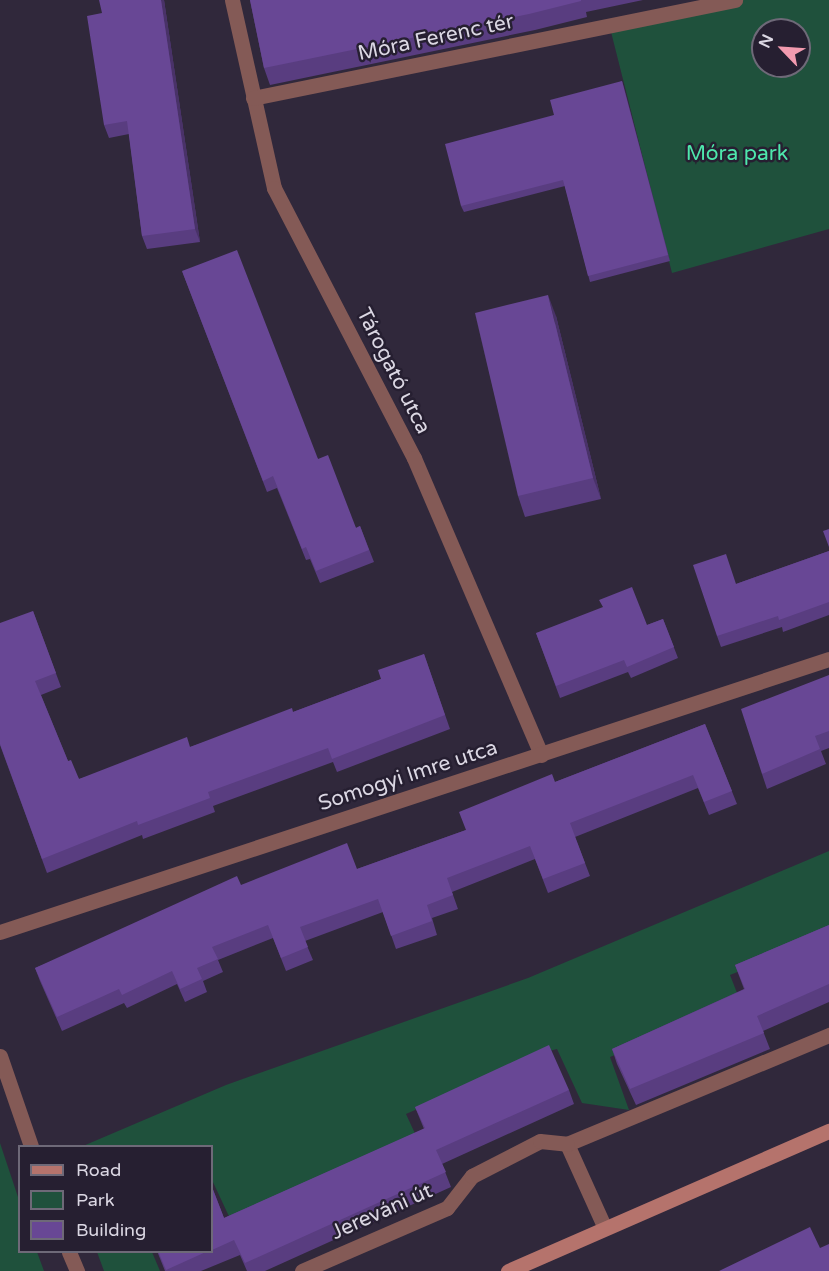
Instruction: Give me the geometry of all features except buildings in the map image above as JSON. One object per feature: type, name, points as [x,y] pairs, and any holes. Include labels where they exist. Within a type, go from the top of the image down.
[{"type":"street","name":"Tárogató utca","points":[[232,0],[274,188],[414,458],[541,754]]},
{"type":"street","name":"Móra Ferenc tér","points":[[253,98],[735,0]]},
{"type":"street","name":"Somogyi Imre utca","points":[[0,932],[829,659]]},
{"type":"street","name":"Jereváni út","points":[[302,1271],[447,1208],[472,1176],[540,1141],[567,1144],[829,1035]]},
{"type":"street","points":[[0,1056],[31,1145]]},
{"type":"street","points":[[508,1271],[604,1226],[829,1131]]},
{"type":"street","points":[[567,1144],[604,1226]]},
{"type":"street","points":[[67,1253],[70,1271]]},
{"type":"street","points":[[68,1253],[77,1271]]},
{"type":"green space","name":"Móra park","points":[[735,0],[829,0],[829,229],[672,273],[609,24]]},
{"type":"green space","points":[[829,851],[829,935],[730,975],[741,1003],[610,1057],[629,1110],[582,1103],[557,1049],[549,1051],[406,1114],[418,1140],[233,1225],[213,1182],[213,1145],[85,1145],[226,1085],[528,978]]},
{"type":"green space","points":[[0,1143],[18,1197],[18,1253],[37,1253],[44,1271],[0,1271]]},
{"type":"green space","points":[[97,1253],[152,1253],[160,1271],[104,1271]]}]
